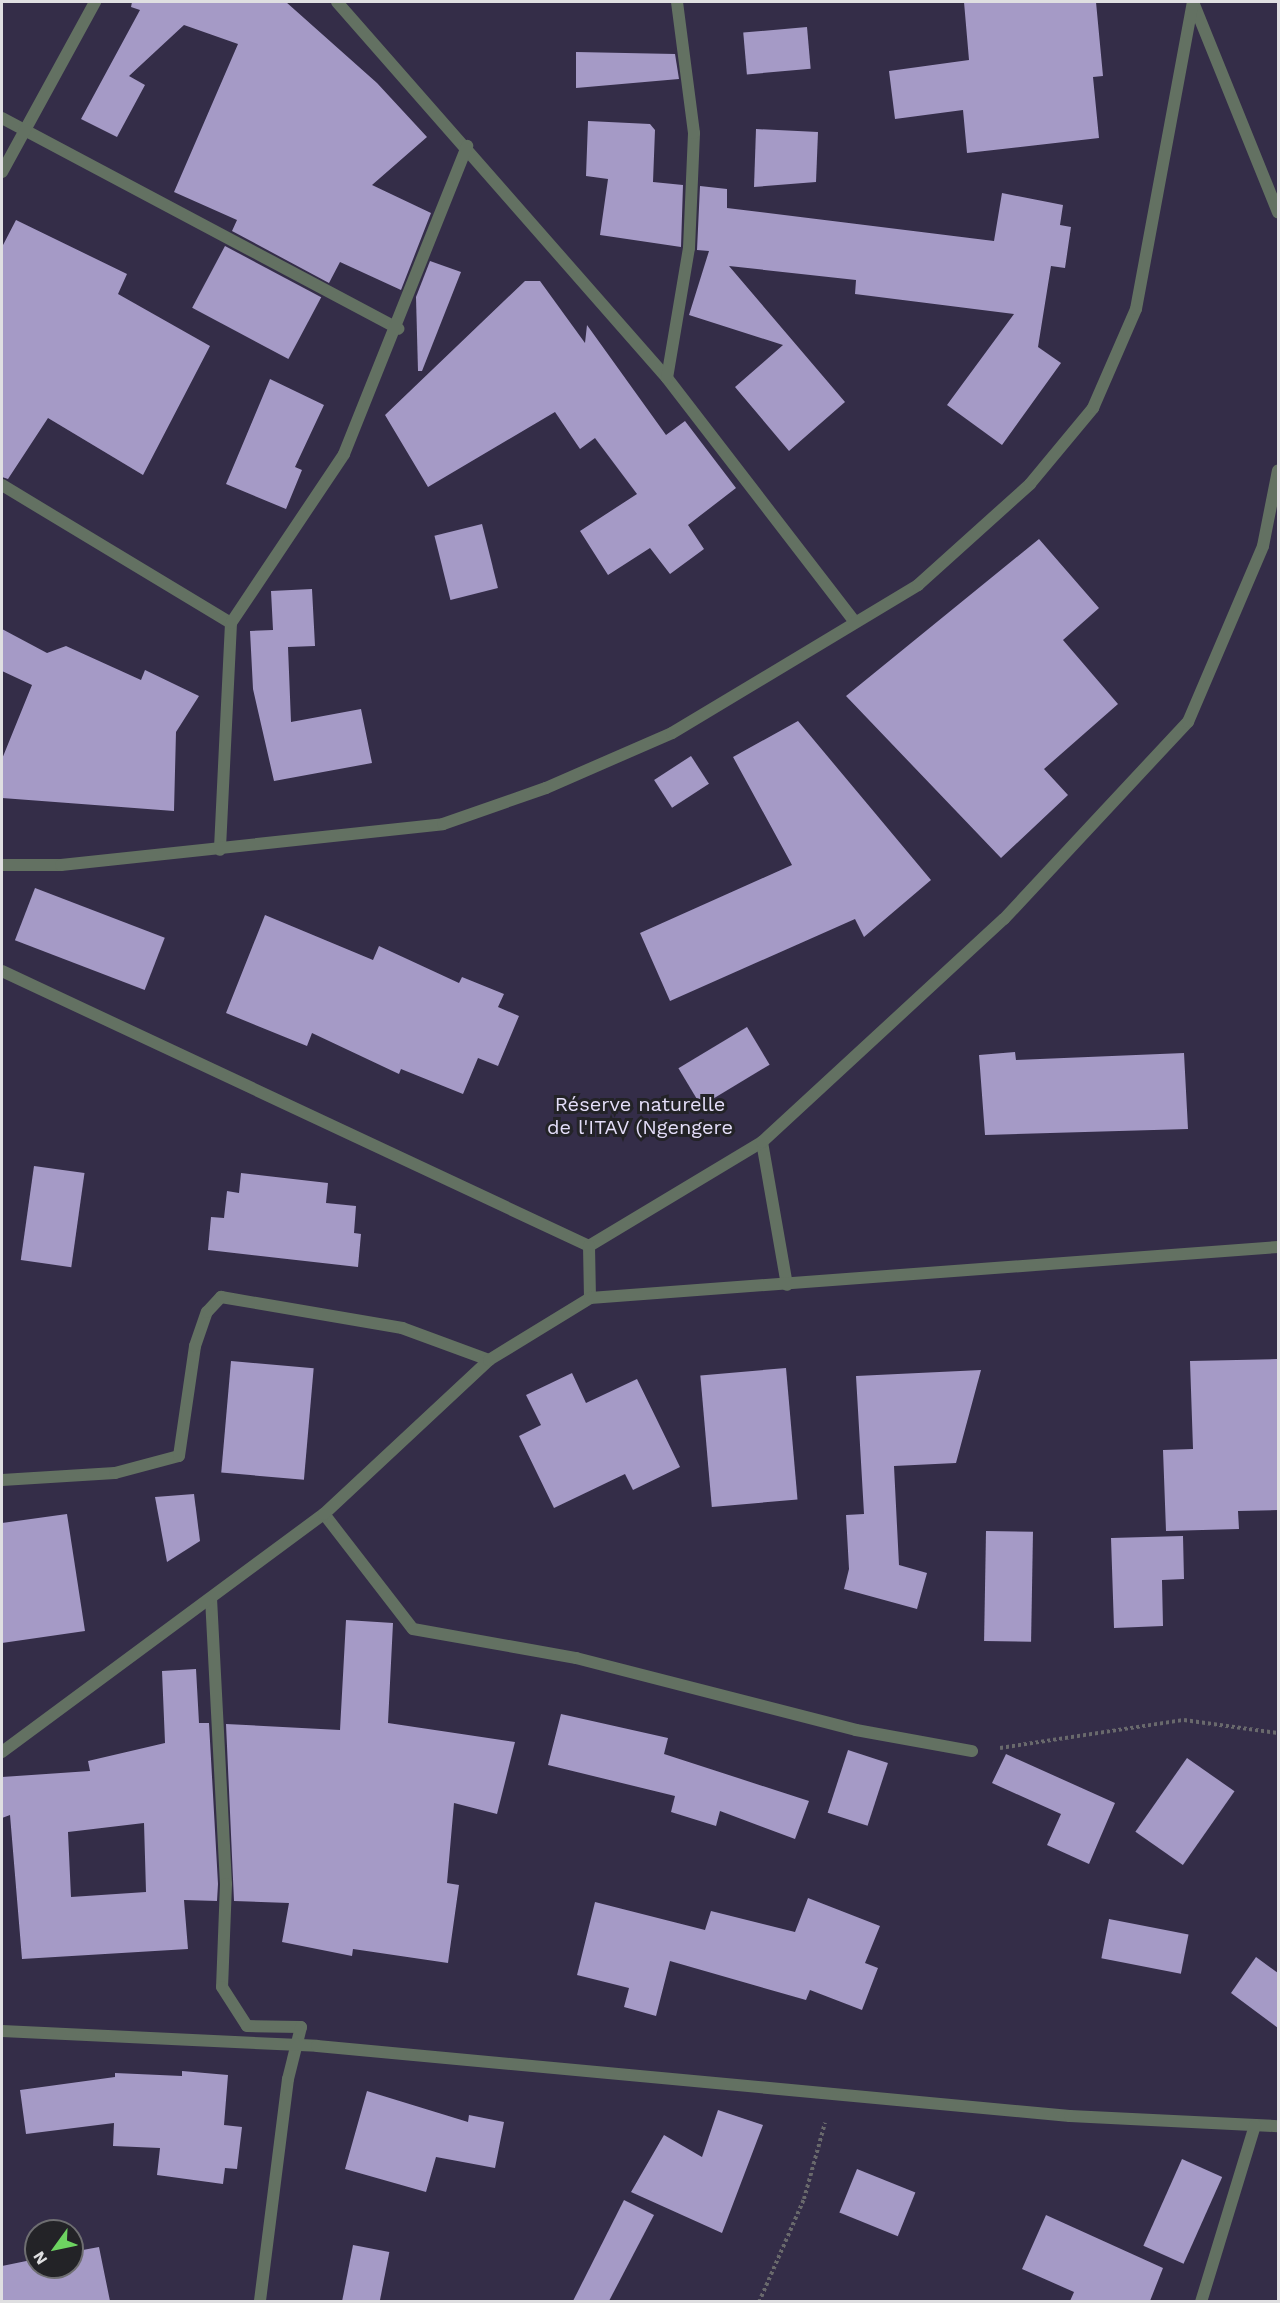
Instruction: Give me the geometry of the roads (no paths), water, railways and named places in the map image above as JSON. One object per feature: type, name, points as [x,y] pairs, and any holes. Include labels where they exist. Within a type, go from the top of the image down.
[{"type":"street","points":[[2,172],[26,132],[95,2]]},
{"type":"street","points":[[337,2],[467,147],[667,378],[854,621]]},
{"type":"street","points":[[667,378],[689,248],[694,133],[677,2]]},
{"type":"street","points":[[1193,2],[1278,212]]},
{"type":"street","points":[[2,865],[220,850],[443,824],[546,788],[672,733],[854,621],[918,585],[1030,484],[1093,408],[1136,309],[1193,2]]},
{"type":"street","points":[[2,118],[398,329]]},
{"type":"street","points":[[220,850],[231,623],[344,454],[398,329],[467,147]]},
{"type":"street","points":[[589,1246],[762,1142],[1004,919],[1188,722],[1263,546],[1278,470]]},
{"type":"street","points":[[2,485],[231,623]]},
{"type":"street","points":[[2,970],[589,1246]]},
{"type":"street","points":[[762,1142],[787,1285]]},
{"type":"street","points":[[589,1246],[590,1298]]},
{"type":"street","points":[[2,1752],[324,1514],[489,1360],[590,1298],[1278,1247]]},
{"type":"street","points":[[2,1480],[115,1473],[179,1456],[195,1347],[207,1312],[221,1297],[402,1328],[489,1360]]},
{"type":"street","points":[[324,1514],[412,1629],[576,1658],[856,1730],[972,1751]]},
{"type":"street","points":[[211,1598],[226,1884],[222,1987],[248,2026],[301,2027],[296,2046],[260,2301]]},
{"type":"street","points":[[2,2031],[296,2046],[1070,2116],[1278,2126]]},
{"type":"street","points":[[1201,2301],[1255,2125]]},
{"type":"park label","name":"Réserve naturelle de l'ITAV (Ngengere","points":[[640,1116]]}]
